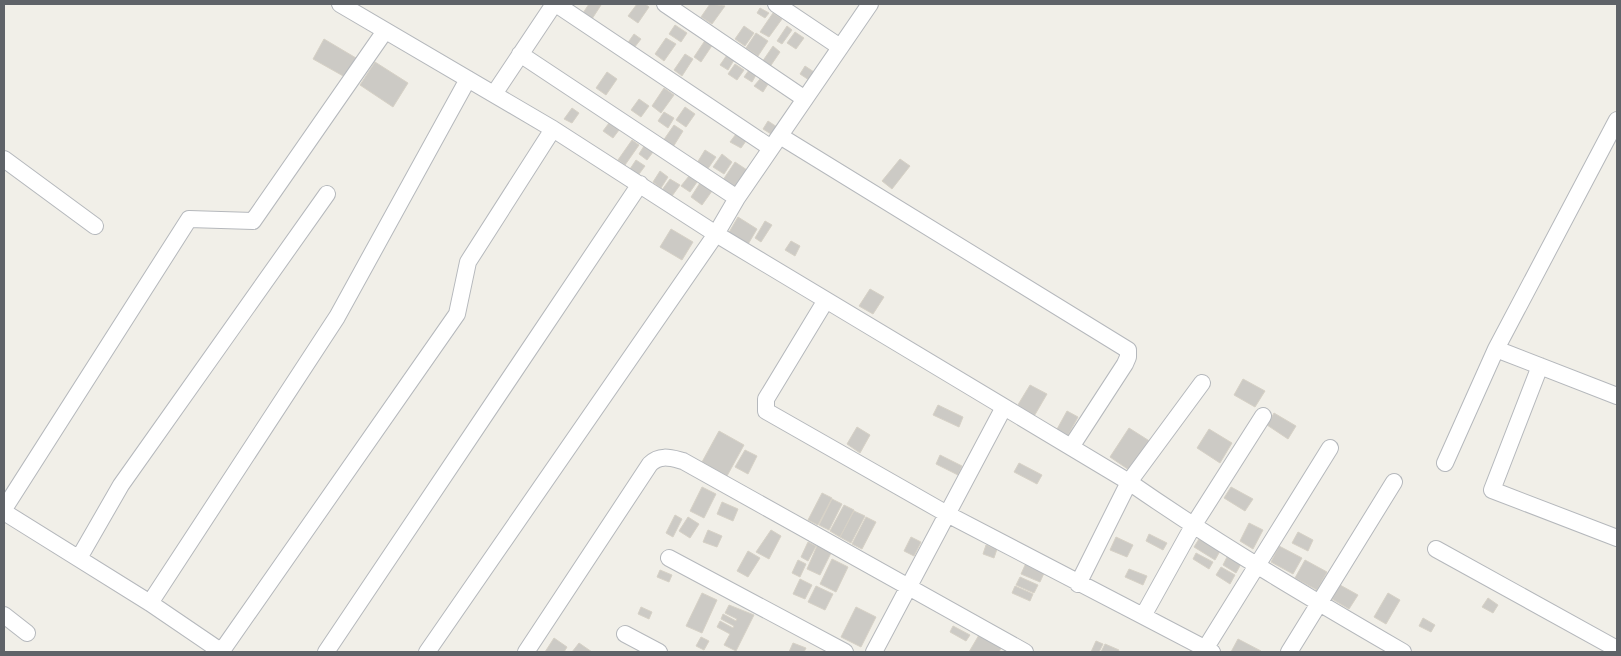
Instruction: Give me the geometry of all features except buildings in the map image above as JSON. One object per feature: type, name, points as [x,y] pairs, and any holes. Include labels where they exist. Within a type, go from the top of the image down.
[{"type":"street","points":[[340,4],[553,129],[716,234],[1129,482],[1192,526],[1256,566],[1403,652]]},
{"type":"street","points":[[494,94],[555,4],[775,142],[1128,350],[1125,364],[1071,447]]},
{"type":"street","points":[[665,4],[805,99]]},
{"type":"street","points":[[776,4],[840,47]]},
{"type":"street","points":[[427,652],[716,234],[737,198],[870,4]]},
{"type":"street","points":[[385,30],[253,221],[189,219],[4,510],[150,602],[221,652],[457,314],[468,262],[553,129]]},
{"type":"street","points":[[520,54],[737,198]]},
{"type":"street","points":[[150,602],[337,317],[468,79]]},
{"type":"street","points":[[1445,463],[1496,349],[1617,120]]},
{"type":"street","points":[[4,159],[95,226]]},
{"type":"street","points":[[326,652],[640,184]]},
{"type":"street","points":[[79,558],[121,485],[327,194]]},
{"type":"street","points":[[826,300],[766,399],[764,408],[769,413],[947,514],[1078,584],[1143,616],[1198,649],[1256,566],[1330,448]]},
{"type":"street","points":[[1496,349],[1617,396]]},
{"type":"street","points":[[1540,366],[1492,490],[1617,538]]},
{"type":"street","points":[[1078,584],[1129,482],[1202,383]]},
{"type":"street","points":[[874,652],[1004,407]]},
{"type":"street","points":[[1143,616],[1192,526],[1263,416]]},
{"type":"street","points":[[526,652],[650,464],[655,459],[663,457],[683,461],[1025,652]]},
{"type":"street","points":[[1289,652],[1317,603],[1394,482]]},
{"type":"street","points":[[1436,549],[1617,649]]},
{"type":"street","points":[[669,558],[845,652]]},
{"type":"street","points":[[4,615],[27,633]]},
{"type":"street","points":[[625,634],[659,652]]}]
